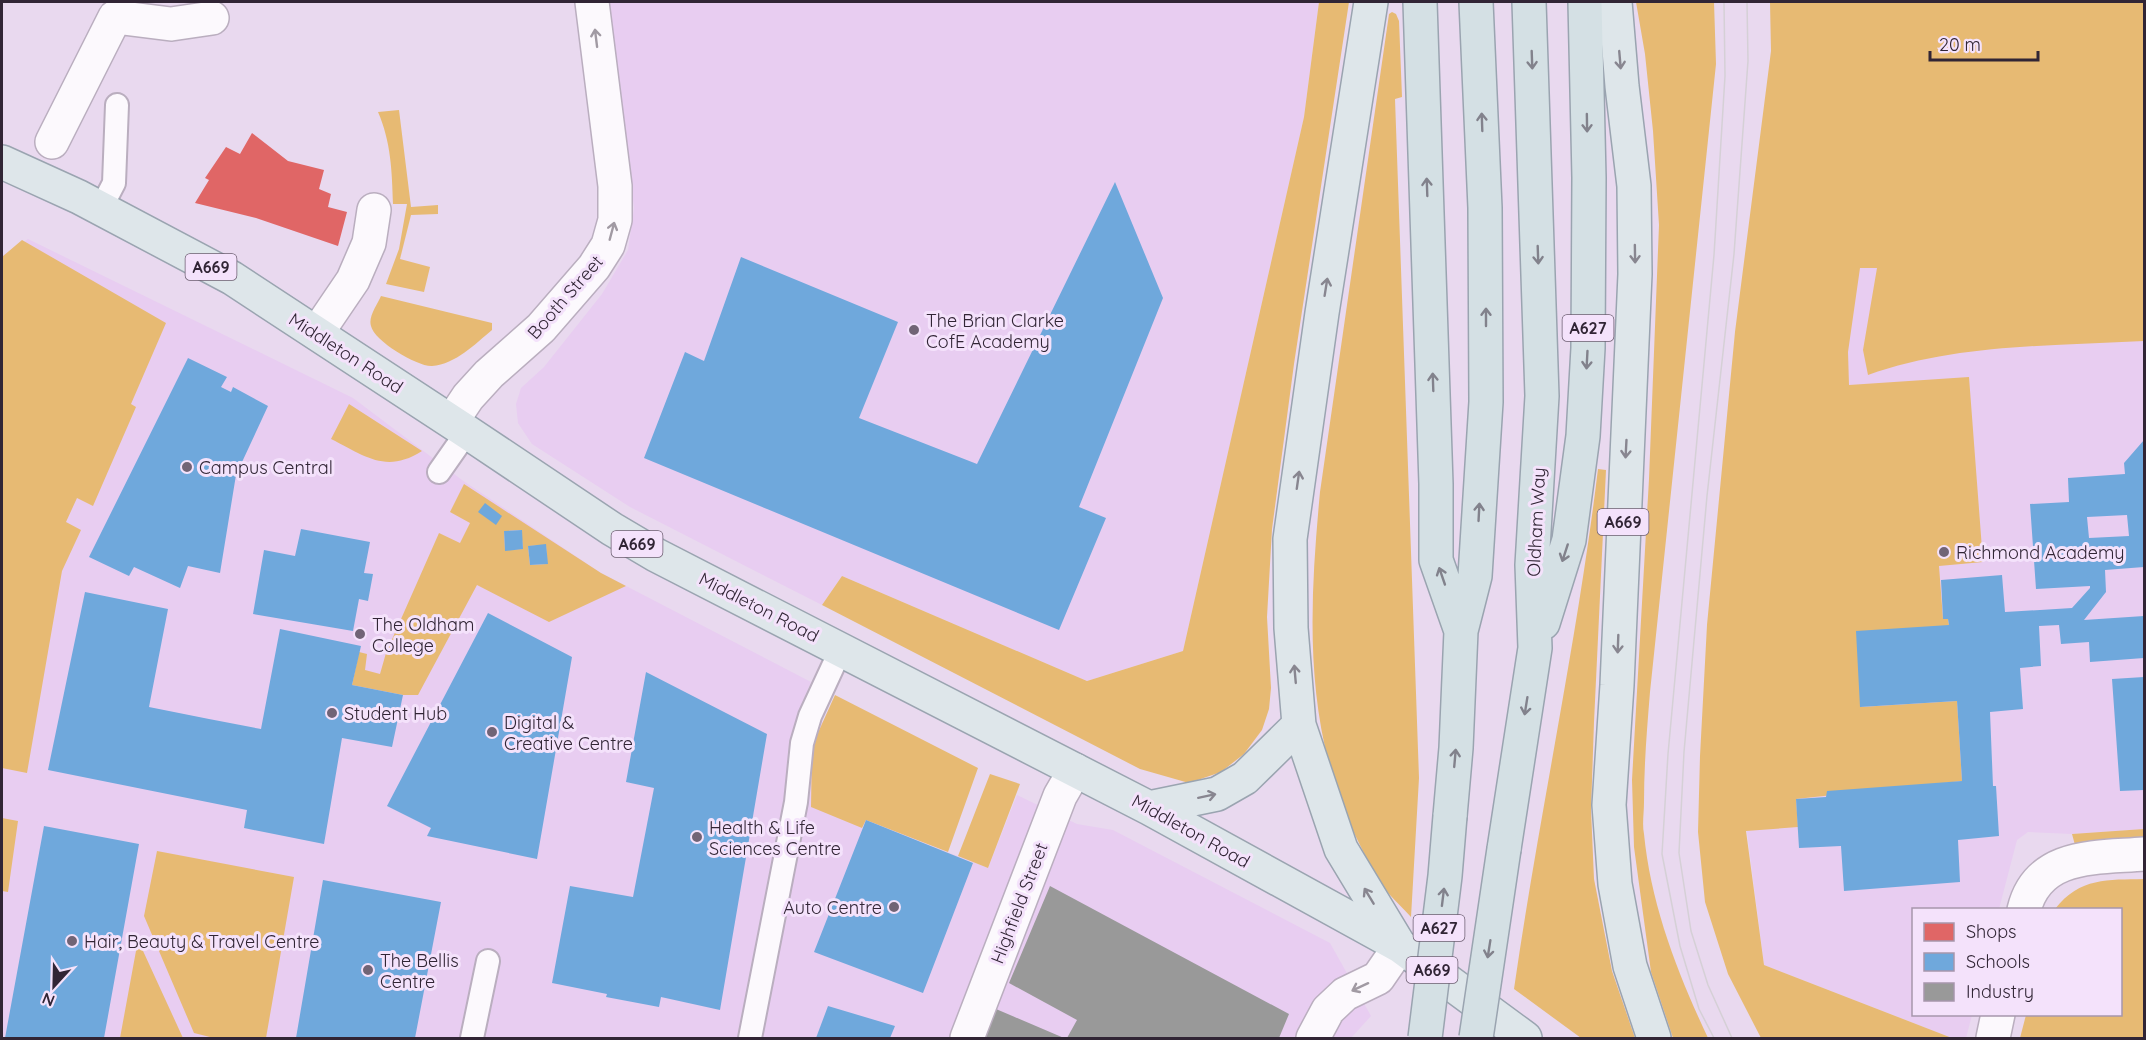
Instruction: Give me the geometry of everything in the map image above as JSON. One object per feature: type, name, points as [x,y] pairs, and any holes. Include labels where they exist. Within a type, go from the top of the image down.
[{"type":"highway","name":"A627","points":[[1420,2],[1435,460],[1436,560],[1461,631]]},
{"type":"highway","name":"A627","points":[[1425,1038],[1445,876],[1456,748],[1461,631],[1475,576],[1486,402],[1485,208],[1476,2]]},
{"type":"highway","name":"Oldham Way","points":[[1476,1038],[1535,648],[1532,565],[1542,396],[1528,2]]},
{"type":"highway","name":"A627","points":[[1535,648],[1569,540],[1583,436],[1588,348],[1585,2]]},
{"type":"main road","name":"A669","points":[[1371,2],[1322,313],[1290,539],[1291,628],[1299,725],[1341,849],[1400,946]]},
{"type":"main road","name":"A669","points":[[1615,2],[1634,186],[1635,274],[1617,685],[1609,805],[1615,884],[1630,966],[1654,1038]]},
{"type":"main road","name":"Middleton Road","points":[[2,162],[101,208],[232,279],[317,333],[557,494],[648,550],[1149,808],[1400,946],[1526,1038]]},
{"type":"main road","points":[[1149,808],[1217,794],[1245,778],[1299,725]]},
{"type":"street","name":"Booth Street","points":[[459,427],[468,397],[489,374],[541,328],[594,267],[608,245],[615,220],[615,186],[592,2]]},
{"type":"street","points":[[52,142],[116,17],[171,24],[212,18]]},
{"type":"street","points":[[317,333],[353,280],[369,243],[374,210]]},
{"type":"street","name":"Highfield Street","points":[[967,1038],[1060,796],[1075,770]]},
{"type":"street","points":[[2024,908],[2036,882],[2063,863],[2081,859],[2145,854]]},
{"type":"street","points":[[1313,1038],[1328,1010],[1345,994],[1378,978],[1400,946]]},
{"type":"street","points":[[1993,1038],[1998,1016]]},
{"type":"lane","points":[[101,208],[114,183],[117,105]]},
{"type":"lane","points":[[439,472],[459,427]]},
{"type":"lane","points":[[750,1038],[796,802],[802,743],[810,716],[842,649]]},
{"type":"lane","points":[[472,1038],[488,961]]},
{"type":"shaded area","name":"The Brian Clarke CofE Academy","points":[[609,2],[1319,2],[1304,117],[1183,651],[1087,681],[842,576],[822,605],[630,507],[532,444],[518,423],[516,404],[521,388],[544,367],[602,294],[628,250],[634,208]]},
{"type":"shaded area","points":[[1319,2],[1349,2],[1294,364],[1272,529],[1267,617],[1271,688],[1269,709],[1262,730],[1244,754],[1221,772],[1189,783],[1140,769],[822,605],[842,576],[1087,681],[1183,651],[1304,117]]},
{"type":"shaded area","points":[[1636,2],[1714,2],[1716,64],[1650,692],[1643,822],[1648,861],[1659,913],[1676,964],[1708,1038],[1673,1038],[1651,972],[1634,847],[1632,780],[1649,479],[1659,225],[1653,131],[1645,54]]},
{"type":"shaded area","name":"Richmond Academy","points":[[1770,2],[2144,2],[2144,341],[1969,352],[1935,357],[1868,375],[1863,350],[1877,268],[1860,268],[1848,352],[1849,385],[1969,377],[1983,562],[1939,566],[1943,619],[1948,619],[1949,625],[1861,707],[1957,701],[1962,781],[1796,799],[1798,827],[1746,831],[1764,965],[1952,1038],[1761,1038],[1728,974],[1705,902],[1698,832],[1707,625],[1735,332],[1771,51]]},
{"type":"shaded area","name":"Richmond Academy","points":[[2144,2],[2144,829],[2072,834],[2028,832],[2017,840],[1999,908],[1912,908],[1912,1016],[1972,1016],[1966,1038],[1952,1038],[1764,965],[1732,715],[1757,355]]},
{"type":"shaded area","points":[[1392,12],[1396,14],[1399,21],[1402,97],[1395,99],[1419,778],[1411,917],[1389,894],[1375,873],[1355,835],[1338,794],[1326,752],[1318,709],[1313,623],[1320,492],[1389,14]]},
{"type":"shaded area","points":[[399,110],[411,207],[438,205],[438,214],[411,215],[400,259],[430,267],[424,292],[386,284],[399,249],[407,204],[393,204],[388,146],[378,112]]},
{"type":"shaded area","name":"The Oldham College","points":[[28,239],[353,398],[462,480],[601,573],[811,682],[799,711],[823,722],[812,746],[862,828],[866,820],[988,868],[1017,795],[1077,824],[1113,830],[1330,943],[1371,1016],[1351,1038],[2,1038],[2,256]]},
{"type":"shaded area","points":[[22,240],[166,323],[131,404],[136,407],[93,506],[77,498],[66,522],[81,530],[62,571],[27,773],[2,768],[2,257]]},
{"type":"shaded area","points":[[381,296],[492,323],[492,330],[449,362],[432,366],[425,365],[397,352],[374,332],[370,322]]},
{"type":"shaded area","points":[[349,404],[422,451],[409,458],[386,462],[365,456],[331,439]]},
{"type":"shaded area","points":[[1598,469],[1606,470],[1591,810],[1594,879],[1612,971],[1635,1038],[1581,1038],[1514,989],[1580,599]]},
{"type":"shaded area","points":[[464,484],[601,573],[626,586],[549,622],[477,585],[418,695],[403,695],[352,685],[359,652],[367,654],[365,670],[380,674],[386,653],[439,533],[460,543],[470,523],[450,512]],"holes":[[[521,530],[523,549],[505,550],[504,531]],[[546,545],[547,564],[530,565],[528,546]]]},
{"type":"shaded area","points":[[835,695],[978,768],[948,852],[866,820],[862,828],[811,807],[812,746]]},
{"type":"shaded area","points":[[990,774],[1020,784],[988,868],[958,856]]},
{"type":"shaded area","points":[[2,818],[18,821],[8,892],[2,891]]},
{"type":"shaded area","points":[[2144,829],[2144,838],[2075,845],[2072,834]]},
{"type":"shaded area","points":[[157,851],[294,877],[266,1038],[214,1038],[194,1033],[144,916]]},
{"type":"shaded area","points":[[2144,879],[2144,1038],[2020,1038],[2026,1016],[2122,1016],[2122,908],[2056,908],[2074,891],[2095,882]]},
{"type":"shaded area","points":[[138,940],[183,1038],[120,1038]]},
{"type":"building: Shops","points":[[252,133],[288,161],[324,170],[319,189],[331,194],[328,207],[347,212],[338,246],[256,218],[195,203],[209,180],[205,178],[226,147],[240,154]]},
{"type":"building: Schools","points":[[1115,182],[1163,298],[1079,507],[1106,518],[1059,630],[644,458],[685,352],[704,361],[741,257],[898,322],[859,418],[977,464]]},
{"type":"building: Schools","name":"Campus Central","points":[[188,358],[227,377],[221,387],[231,392],[233,387],[268,406],[236,475],[220,573],[188,566],[180,588],[134,567],[129,576],[89,557]]},
{"type":"building: Schools","points":[[2144,440],[2144,567],[2105,570],[2106,592],[2084,620],[2144,616],[2144,658],[2090,662],[2089,642],[2061,644],[2059,625],[2039,626],[2041,666],[2020,668],[2023,709],[1990,712],[1993,786],[1996,786],[1999,836],[1958,840],[1960,882],[1844,891],[1841,846],[1799,848],[1796,799],[1826,797],[1827,791],[1962,781],[1957,701],[1860,707],[1856,631],[1949,625],[1948,619],[1943,619],[1941,580],[2002,575],[2005,612],[2072,608],[2090,586],[2036,589],[2030,504],[2069,502],[2068,478],[2125,474],[2124,463]],"holes":[[[2127,515],[2129,536],[2089,538],[2087,517]]]},
{"type":"building: Schools","points":[[485,503],[502,516],[496,525],[478,512]]},
{"type":"building: Schools","points":[[301,529],[370,542],[364,573],[373,574],[368,601],[359,599],[353,631],[253,614],[264,550],[295,556]]},
{"type":"building: Schools","points":[[522,530],[523,549],[505,551],[504,531]]},
{"type":"building: Schools","points":[[546,544],[548,564],[530,565],[528,546]]},
{"type":"building: Schools","name":"Student Hub","points":[[85,592],[168,609],[149,707],[209,719],[261,729],[280,629],[361,646],[352,685],[403,695],[392,747],[342,738],[324,844],[244,828],[247,810],[48,770]]},
{"type":"building: Schools","name":"Digital & Creative Centre","points":[[488,613],[572,657],[537,859],[427,836],[431,828],[387,806]]},
{"type":"building: Schools","name":"Health & Life Sciences Centre","points":[[646,672],[767,734],[720,1010],[661,997],[659,1007],[606,997],[607,994],[552,983],[570,886],[633,897],[654,788],[626,782]]},
{"type":"building: Schools","points":[[2144,677],[2144,790],[2120,791],[2112,679]]},
{"type":"building: Schools","name":"Auto Centre","points":[[866,820],[973,863],[923,993],[814,952]]},
{"type":"building: Schools","name":"Hair, Beauty & Travel Centre","points":[[44,826],[139,844],[104,1038],[5,1038]]},
{"type":"building: Schools","name":"The Bellis Centre","points":[[323,880],[441,902],[415,1038],[296,1038]]},
{"type":"building: Schools","points":[[828,1006],[895,1026],[890,1038],[816,1038]]},
{"type":"building: Industry","points":[[1050,886],[1289,1014],[1279,1038],[1067,1038],[1077,1020],[1009,983]]},
{"type":"building: Industry","points":[[996,1009],[1064,1038],[984,1038]]},
{"type":"tram line","points":[[1714,1038],[1699,1009],[1680,946],[1662,854],[1668,754],[1714,255],[1725,76],[1724,2]]},
{"type":"tram line","points":[[1732,1038],[1708,985],[1691,931],[1679,853],[1684,752],[1707,496],[1734,254],[1748,61],[1747,2]]},
{"type":"place","name":"The Brian Clarke CofE Academy","points":[[914,330]]},
{"type":"place","name":"Campus Central","points":[[187,467]]},
{"type":"place","name":"Richmond Academy","points":[[1944,552]]},
{"type":"place","name":"The Oldham College","points":[[360,634]]},
{"type":"place","name":"Student Hub","points":[[332,713]]},
{"type":"place","name":"Digital & Creative Centre","points":[[492,732]]},
{"type":"place","name":"Health & Life Sciences Centre","points":[[697,837]]},
{"type":"place","name":"Auto Centre","points":[[894,907]]},
{"type":"place","name":"Hair, Beauty & Travel Centre","points":[[72,941]]},
{"type":"place","name":"The Bellis Centre","points":[[368,970]]}]
